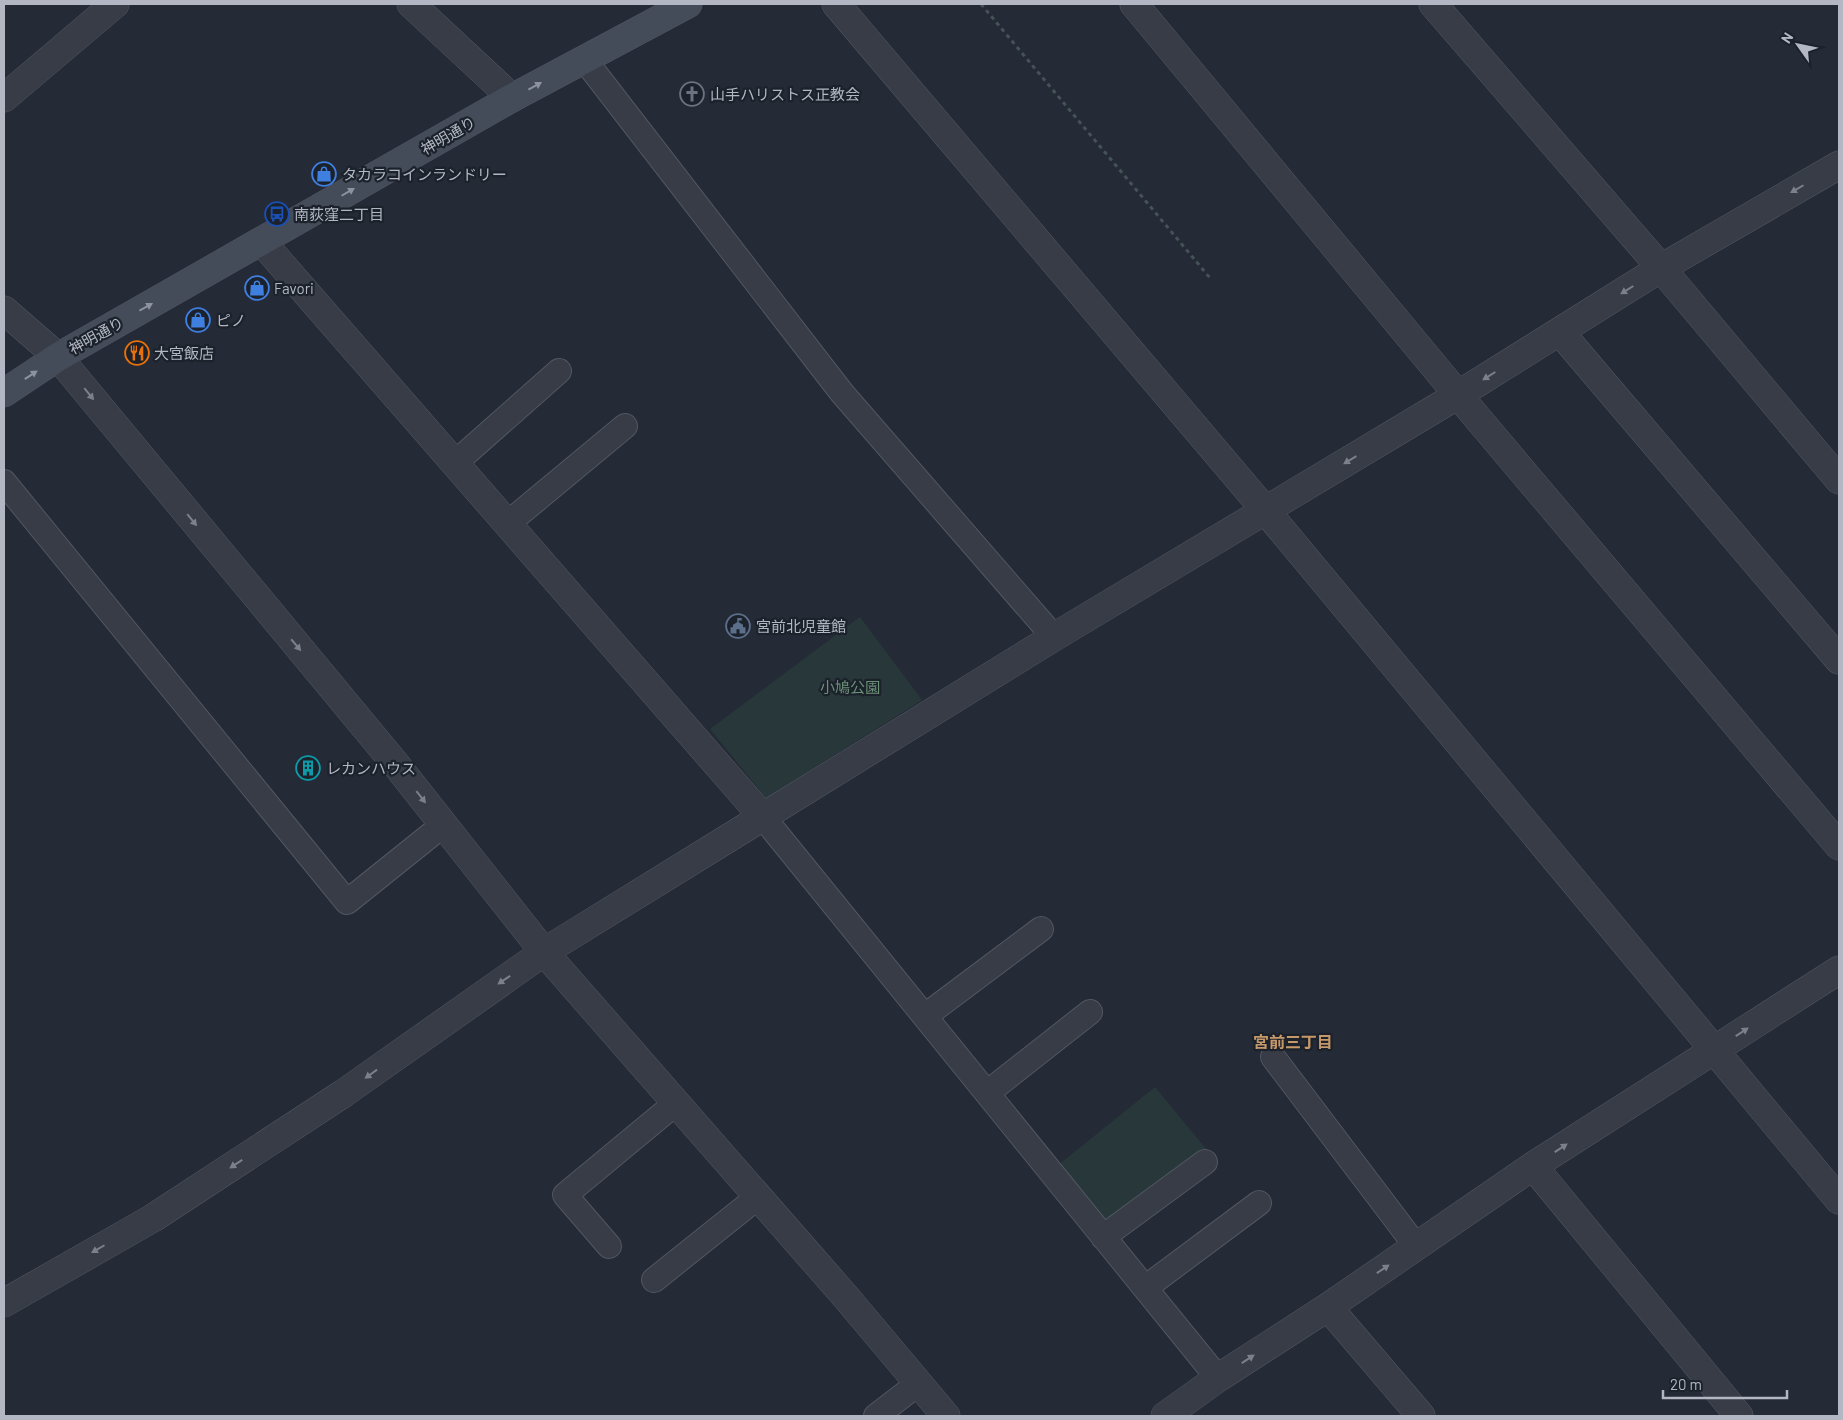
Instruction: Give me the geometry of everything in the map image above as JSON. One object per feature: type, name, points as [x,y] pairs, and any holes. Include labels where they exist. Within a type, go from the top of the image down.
[{"type":"street","points":[[4,98],[115,4]]},
{"type":"street","points":[[411,4],[512,98]]},
{"type":"street","name":"神明通り","points":[[4,393],[58,357],[512,98],[688,4]]},
{"type":"street","points":[[836,4],[1266,511],[1839,1200]]},
{"type":"street","points":[[1134,4],[1458,395],[1839,846]]},
{"type":"street","points":[[1433,4],[1661,268],[1839,480]]},
{"type":"street","points":[[4,1303],[153,1218],[344,1093],[544,952],[1054,637],[1458,395],[1661,268],[1839,165]]},
{"type":"street","points":[[262,242],[763,817]]},
{"type":"street","points":[[4,310],[58,357],[394,762],[544,952],[946,1416]]},
{"type":"street","points":[[1560,332],[1839,660]]},
{"type":"street","points":[[1165,1416],[1218,1378],[1328,1307],[1533,1166],[1839,970]]},
{"type":"street","points":[[1533,1166],[1738,1416]]},
{"type":"street","points":[[1328,1307],[1421,1416]]},
{"type":"lane","points":[[584,59],[842,393],[1054,637]]},
{"type":"lane","points":[[455,463],[559,371]]},
{"type":"lane","points":[[507,524],[625,426]]},
{"type":"lane","points":[[4,482],[347,902],[443,825]]},
{"type":"lane","points":[[763,817],[1218,1378]]},
{"type":"lane","points":[[925,1016],[1041,929]]},
{"type":"lane","points":[[987,1093],[1090,1012]]},
{"type":"lane","points":[[1273,1057],[1416,1246]]},
{"type":"lane","points":[[608,1246],[565,1195],[676,1103]]},
{"type":"lane","points":[[1103,1237],[1205,1162]]},
{"type":"lane","points":[[654,1280],[758,1197]]},
{"type":"lane","points":[[1145,1288],[1259,1203]]},
{"type":"lane","points":[[876,1416],[919,1383]]},
{"type":"path","points":[[981,4],[1210,278]]},
{"type":"green space","name":"小鳩公園","points":[[860,617],[922,700],[766,798],[710,729]]},
{"type":"green space","points":[[1155,1087],[1207,1150],[1103,1225],[1057,1166]]},
{"type":"place","name":"山手ハリストス正教会","points":[[692,94]]},
{"type":"place","name":"タカラコインランドリー","points":[[324,174]]},
{"type":"place","name":"南荻窪二丁目","points":[[277,214]]},
{"type":"place","name":"Favori","points":[[257,288]]},
{"type":"place","name":"ピノ","points":[[198,320]]},
{"type":"place","name":"大宮飯店","points":[[137,353]]},
{"type":"place","name":"宮前北児童館","points":[[738,626]]},
{"type":"place","name":"レカンハウス","points":[[308,768]]},
{"type":"district","name":"宮前三丁目","points":[[1293,1041]]}]
